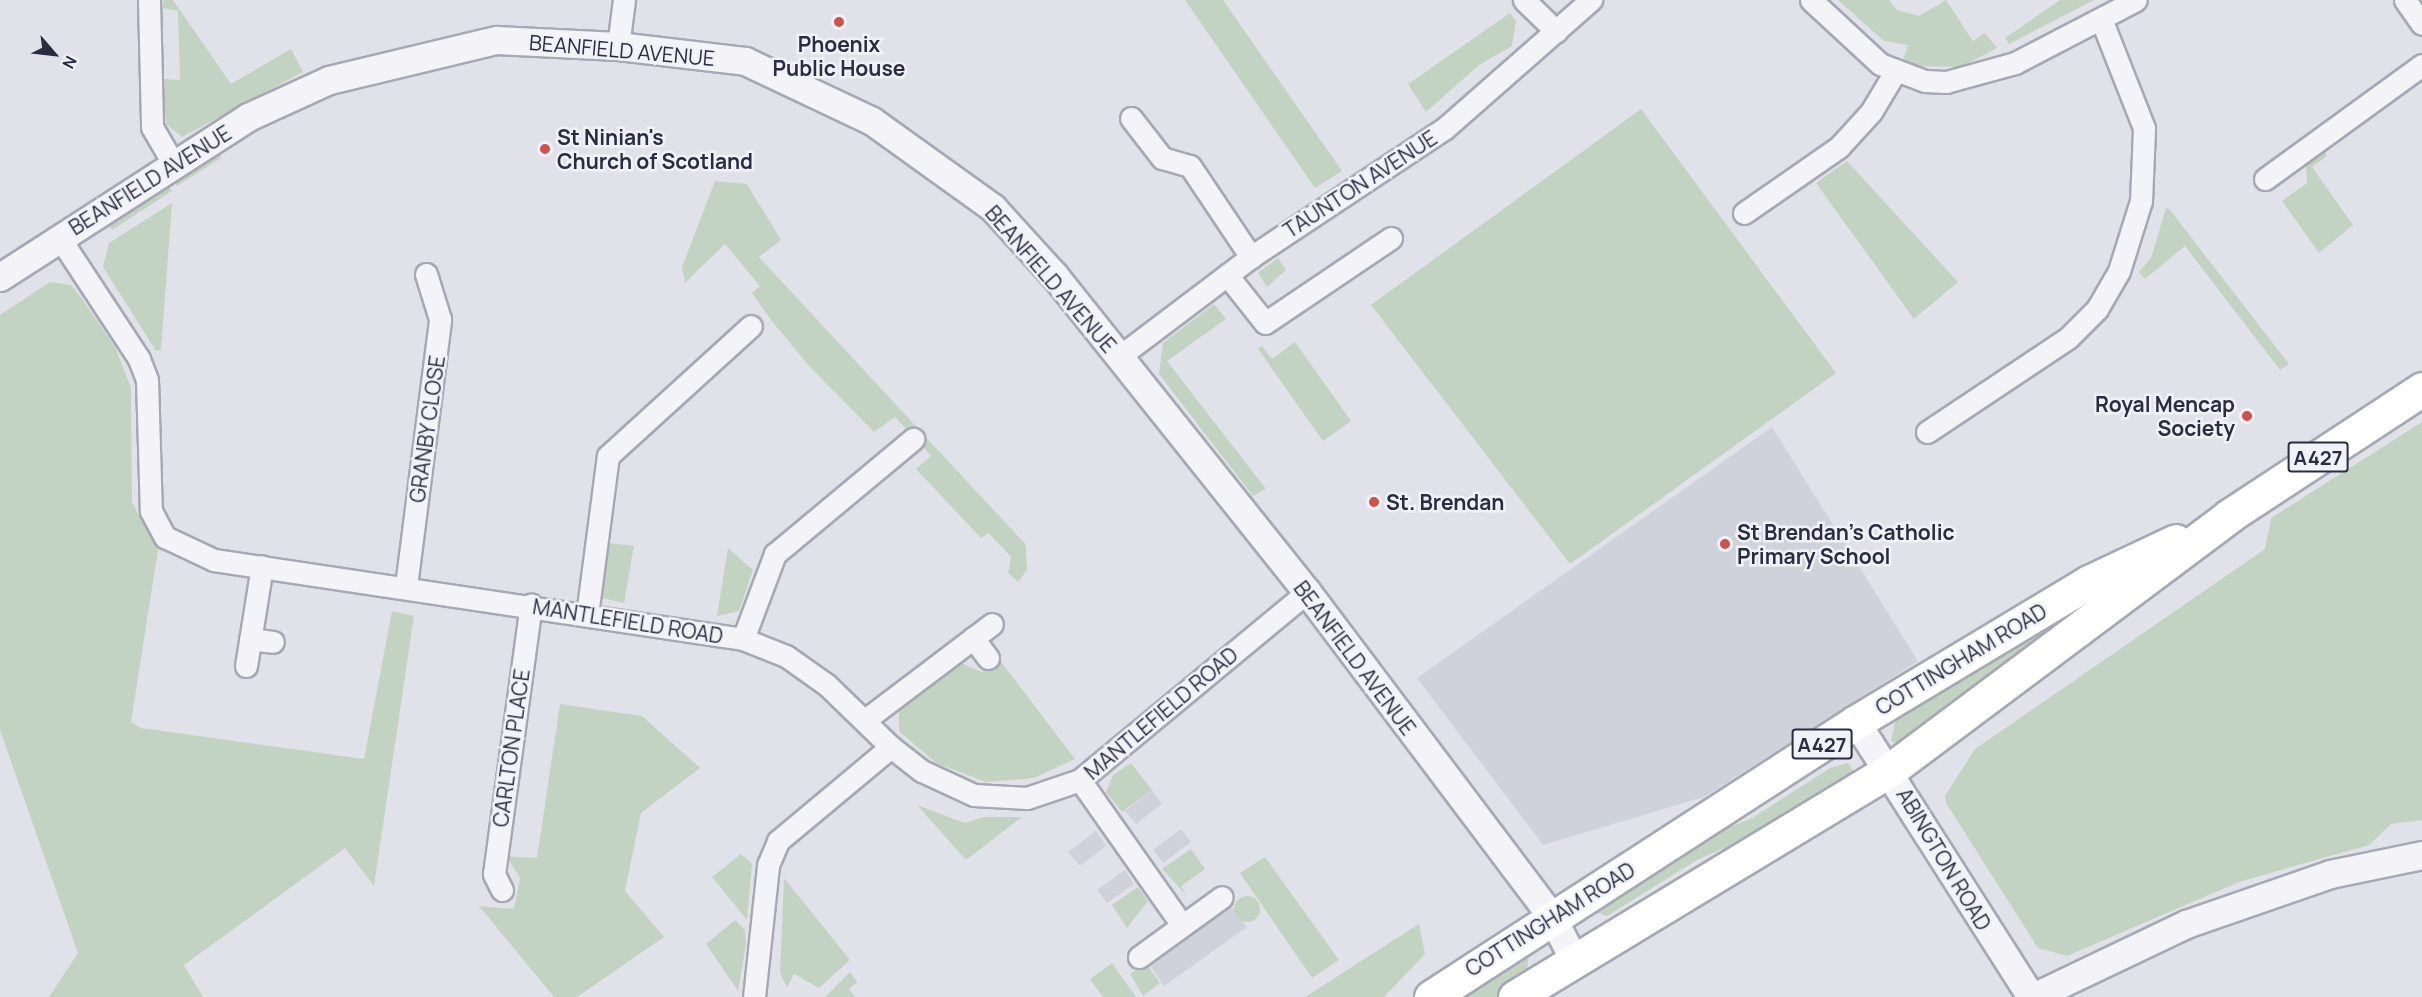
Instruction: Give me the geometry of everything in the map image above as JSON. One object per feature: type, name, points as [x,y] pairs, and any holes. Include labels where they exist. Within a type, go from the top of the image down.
[{"type":"highway","name":"COTTINGHAM ROAD","points":[[1515,997],[1890,770],[2229,516],[2422,389]]},
{"type":"highway","name":"COTTINGHAM ROAD","points":[[1431,997],[1856,722],[2087,583],[2229,516]]},
{"type":"street","points":[[149,0],[152,127],[174,165]]},
{"type":"street","points":[[618,46],[624,0]]},
{"type":"street","points":[[1524,0],[1556,31]]},
{"type":"street","name":"TAUNTON AVENUE","points":[[1120,356],[1251,257],[1444,129],[1591,0]]},
{"type":"street","points":[[1811,0],[1895,72],[1925,81],[1971,78],[2101,19],[2136,0]]},
{"type":"street","points":[[2405,0],[2422,24]]},
{"type":"street","points":[[1928,432],[2068,338],[2097,309],[2119,272],[2141,201],[2144,128],[2101,19]]},
{"type":"street","name":"BEANFIELD AVENUE","points":[[0,277],[248,117],[329,80],[496,40],[618,46],[745,62],[897,137],[993,208],[1120,356],[1307,592],[1553,919],[1575,962]]},
{"type":"street","points":[[2265,179],[2422,65]]},
{"type":"street","points":[[1744,213],[1845,141],[1871,112],[1895,72]]},
{"type":"street","points":[[1131,118],[1162,158],[1190,165],[1251,257]]},
{"type":"street","name":"MANTLEFIELD ROAD","points":[[59,237],[139,359],[147,380],[151,511],[165,537],[214,560],[406,586],[743,639],[786,656],[865,720],[891,747],[922,771],[974,795],[1028,798],[1080,780],[1307,592]]},
{"type":"street","points":[[1227,275],[1265,323],[1391,238]]},
{"type":"street","name":"GRANBY CLOSE","points":[[406,586],[440,319],[426,274]]},
{"type":"street","points":[[587,615],[608,456],[751,326]]},
{"type":"street","points":[[743,639],[775,554],[914,439]]},
{"type":"street","points":[[246,666],[262,566]]},
{"type":"street","name":"CARLTON PLACE","points":[[502,890],[494,874],[531,605]]},
{"type":"street","points":[[865,720],[992,624]]},
{"type":"street","points":[[973,638],[988,658]]},
{"type":"street","points":[[250,639],[273,642]]},
{"type":"street","name":"ABINGTON ROAD","points":[[1856,722],[1890,770],[2032,997]]},
{"type":"street","points":[[759,996],[768,865],[778,841],[891,747]]},
{"type":"street","points":[[1080,780],[1182,925]]},
{"type":"street","points":[[2032,997],[2186,924],[2330,874],[2422,855]]},
{"type":"street","points":[[1139,957],[1222,897]]},
{"type":"shaded area","name":"St Brendan's Catholic Primary School","points":[[1772,427],[1918,661],[1704,797],[1543,845],[1417,678]]},
{"type":"shaded area","points":[[1152,790],[1162,804],[1136,824],[1125,811]]},
{"type":"shaded area","points":[[1181,829],[1191,842],[1163,863],[1153,850]]},
{"type":"shaded area","points":[[1096,831],[1106,846],[1080,866],[1068,852]]},
{"type":"shaded area","points":[[1125,870],[1134,884],[1107,903],[1097,890]]},
{"type":"shaded area","points":[[1230,904],[1247,927],[1164,986],[1147,961]]},
{"type":"green space","points":[[163,0],[173,0],[231,84],[291,49],[303,72],[182,137],[166,124],[163,79],[180,80],[178,11],[163,8]]},
{"type":"green space","points":[[1185,0],[1223,0],[1342,171],[1315,188]]},
{"type":"green space","points":[[1838,0],[1889,0],[1897,10],[1919,16],[1946,0],[1973,41],[1985,33],[1997,48],[1961,67],[1914,66],[1903,60],[1908,45],[1884,41]]},
{"type":"green space","points":[[2060,0],[2094,0],[2009,44],[2005,38]]},
{"type":"green space","points":[[1510,13],[1516,21],[1512,46],[1479,65],[1426,112],[1408,84]]},
{"type":"green space","points":[[1641,109],[1836,373],[1570,564],[1371,305]]},
{"type":"green space","points":[[217,151],[221,158],[177,186],[173,179]]},
{"type":"green space","points":[[2324,151],[2327,156],[2312,167],[2353,225],[2319,253],[2282,201],[2307,183],[2306,165]]},
{"type":"green space","points":[[1847,161],[1958,282],[1914,319],[1816,183]]},
{"type":"green space","points":[[715,181],[747,184],[781,240],[759,257],[1026,545],[1027,570],[1018,582],[1008,573],[1011,557],[988,533],[981,538],[916,469],[931,456],[895,417],[874,432],[809,366],[752,293],[760,286],[725,244],[685,283],[682,267]]},
{"type":"green space","points":[[167,184],[172,191],[112,230],[107,222]]},
{"type":"green space","points":[[172,203],[161,350],[156,351],[103,267],[109,243]]},
{"type":"green space","points":[[2166,208],[2170,210],[2289,364],[2280,370],[2185,246],[2145,279],[2139,272],[2151,258]]},
{"type":"green space","points":[[1278,258],[1286,270],[1267,287],[1258,273]]},
{"type":"green space","points":[[50,282],[71,285],[82,299],[115,347],[131,388],[132,502],[158,550],[131,722],[141,728],[364,759],[392,611],[414,616],[374,886],[345,848],[184,965],[203,997],[49,997],[78,953],[0,730],[0,315]]},
{"type":"green space","points":[[1214,304],[1226,319],[1167,361],[1266,489],[1253,496],[1159,374],[1163,343]]},
{"type":"green space","points":[[1295,342],[1351,421],[1323,441],[1258,349],[1262,346],[1272,359]]},
{"type":"green space","points":[[2422,422],[2422,820],[2391,824],[2369,845],[2239,882],[2067,956],[2038,948],[1946,803],[1945,796],[1975,749],[2265,549],[2271,518]]},
{"type":"green space","points":[[609,543],[634,546],[624,603],[602,598]]},
{"type":"green space","points":[[728,548],[753,570],[739,611],[717,616]]},
{"type":"green space","points":[[2081,610],[1899,744],[1891,741],[1896,718],[1909,706]]},
{"type":"green space","points":[[999,659],[1075,759],[1034,778],[986,782],[936,763],[899,731],[899,708],[959,662],[982,672]]},
{"type":"green space","points":[[560,704],[642,716],[700,768],[641,813],[625,891],[664,937],[577,997],[554,997],[479,906],[514,909],[520,878],[506,856],[537,858]]},
{"type":"green space","points":[[1131,763],[1152,790],[1122,812],[1106,792],[1113,775]]},
{"type":"green space","points":[[1848,763],[1854,772],[1754,835],[1697,860],[1607,916],[1591,911],[1698,840],[1752,818],[1830,768]]},
{"type":"green space","points":[[917,805],[965,823],[984,817],[1022,817],[966,860]]},
{"type":"green space","points":[[1191,849],[1205,869],[1181,886],[1187,896],[1162,869]]},
{"type":"green space","points":[[741,854],[752,864],[747,920],[712,877]]},
{"type":"green space","points":[[1265,857],[1339,960],[1312,978],[1240,873]]},
{"type":"green space","points":[[784,878],[850,960],[819,988],[794,974],[787,987],[780,973]]},
{"type":"green space","points":[[1138,887],[1148,901],[1127,928],[1112,905]]},
{"type":"green space","points":[[1247,896],[1256,900],[1260,909],[1256,918],[1247,922],[1238,918],[1234,909],[1238,900]]},
{"type":"green space","points":[[735,920],[745,930],[746,944],[738,991],[706,944]]},
{"type":"green space","points":[[1419,924],[1425,954],[1384,997],[1305,997]]},
{"type":"green space","points":[[1524,951],[1529,954],[1526,978],[1499,997],[1453,997]]},
{"type":"green space","points":[[1112,963],[1136,997],[1103,997],[1090,979]]},
{"type":"green space","points":[[1146,963],[1160,983],[1143,996],[1130,974]]},
{"type":"green space","points":[[850,972],[857,982],[849,989],[855,997],[825,997]]},
{"type":"place","name":"Phoenix Public House","points":[[839,22]]},
{"type":"place","name":"St Ninian's Church of Scotland","points":[[545,149]]},
{"type":"place","name":"Royal Mencap Society","points":[[2247,416]]},
{"type":"place","name":"St. Brendan","points":[[1374,502]]},
{"type":"place","name":"St Brendan's Catholic Primary School","points":[[1725,544]]}]
